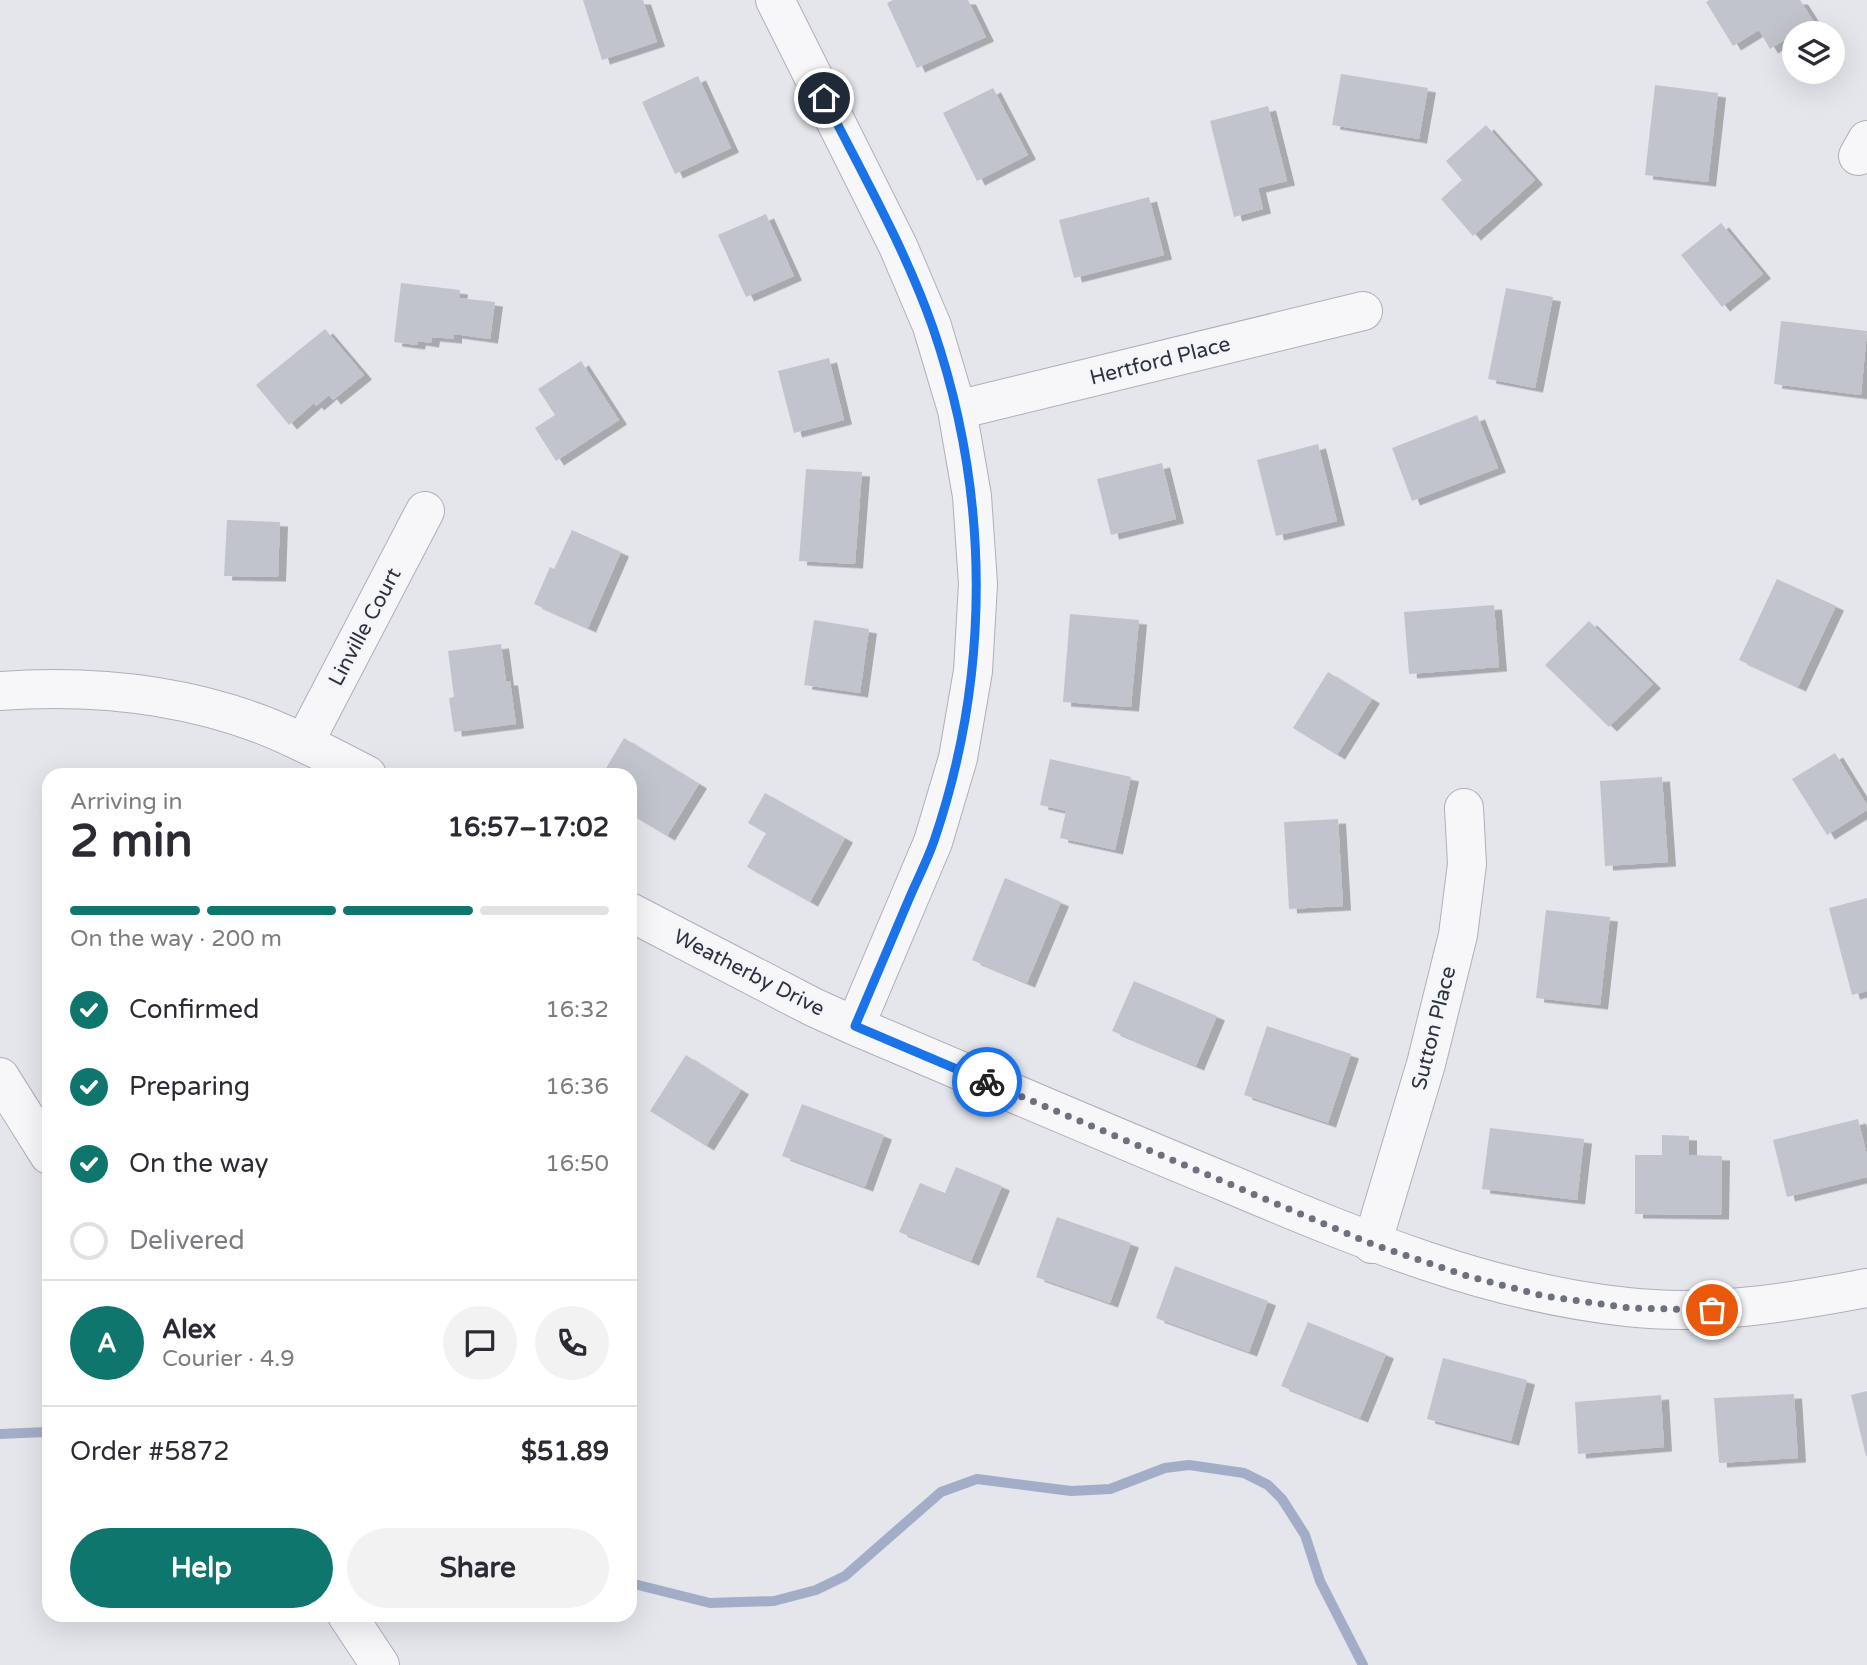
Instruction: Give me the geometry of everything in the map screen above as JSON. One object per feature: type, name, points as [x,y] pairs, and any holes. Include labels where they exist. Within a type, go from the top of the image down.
[{"type":"street","points":[[775,0],[898,246],[932,326],[957,410],[972,496],[978,584],[973,671],[958,758],[933,842],[855,1026]]},
{"type":"street","name":"Hertford Place","points":[[957,410],[1363,311]]},
{"type":"street","name":"Linville Court","points":[[304,743],[425,511]]},
{"type":"street","points":[[0,691],[109,690],[182,701],[258,723],[352,768]]},
{"type":"street","name":"Sutton Place","points":[[1372,1244],[1426,1064],[1458,934],[1467,864],[1464,808]]},
{"type":"street","name":"Weatherby Drive","points":[[637,916],[855,1026],[1372,1244],[1467,1276],[1544,1296],[1630,1308],[1712,1310],[1801,1300],[1867,1288]]},
{"type":"street","points":[[0,1077],[42,1144]]},
{"type":"street","points":[[351,1622],[379,1665]]},
{"type":"building","points":[[583,0],[643,0],[657,42],[602,60]]},
{"type":"building","points":[[893,0],[968,0],[986,37],[917,68],[887,3]]},
{"type":"building","points":[[1800,0],[1813,21],[1782,21],[1782,42],[1770,49],[1759,30],[1733,46],[1706,2]]},
{"type":"building","points":[[1341,74],[1428,88],[1419,139],[1332,125]]},
{"type":"building","points":[[698,76],[731,148],[675,174],[642,102]]},
{"type":"building","points":[[1655,85],[1718,93],[1708,182],[1645,175]]},
{"type":"building","points":[[993,88],[1028,155],[977,181],[943,113]]},
{"type":"building","points":[[1268,106],[1287,181],[1258,188],[1263,209],[1234,217],[1210,121]]},
{"type":"building","points":[[1486,125],[1535,180],[1473,236],[1441,199],[1462,180],[1446,161]]},
{"type":"building","points":[[1149,197],[1164,255],[1074,278],[1059,220]]},
{"type":"building","points":[[766,214],[794,276],[746,297],[718,235]]},
{"type":"building","points":[[1721,223],[1763,274],[1722,307],[1681,255]]},
{"type":"building","points":[[401,283],[460,290],[459,298],[495,302],[490,339],[454,334],[454,339],[432,337],[431,343],[418,341],[417,345],[394,342]]},
{"type":"building","points":[[1506,288],[1553,297],[1535,388],[1488,379]]},
{"type":"building","points":[[1781,321],[1867,331],[1861,395],[1774,384]]},
{"type":"building","points":[[325,329],[364,375],[333,400],[329,395],[316,406],[314,403],[289,425],[256,385]]},
{"type":"building","points":[[829,358],[844,420],[794,433],[778,371]]},
{"type":"building","points":[[581,361],[619,420],[556,461],[535,428],[555,415],[538,389]]},
{"type":"building","points":[[1477,415],[1498,468],[1412,501],[1392,448]]},
{"type":"building","points":[[1318,444],[1337,521],[1276,536],[1257,460]]},
{"type":"building","points":[[1162,463],[1176,519],[1111,535],[1097,479]]},
{"type":"building","points":[[806,469],[862,472],[855,564],[799,561]]},
{"type":"building","points":[[227,520],[280,522],[278,577],[224,576]]},
{"type":"building","points":[[572,530],[621,552],[588,628],[534,604],[550,567],[554,569]]},
{"type":"building","points":[[1777,579],[1836,606],[1798,687],[1739,660]]},
{"type":"building","points":[[1494,605],[1499,667],[1409,674],[1404,612]]},
{"type":"building","points":[[1070,614],[1139,620],[1131,707],[1063,702]]},
{"type":"building","points":[[814,620],[869,629],[860,693],[804,685]]},
{"type":"building","points":[[1589,621],[1653,684],[1609,727],[1545,665]]},
{"type":"building","points":[[501,644],[516,724],[454,732],[449,698],[454,697],[448,651]]},
{"type":"building","points":[[1328,672],[1372,699],[1337,755],[1293,728]]},
{"type":"building","points":[[624,738],[699,784],[667,836],[637,818],[637,768],[606,768]]},
{"type":"building","points":[[1835,753],[1867,805],[1867,810],[1827,835],[1792,779]]},
{"type":"building","points":[[1050,759],[1131,777],[1115,850],[1060,838],[1066,811],[1040,805]]},
{"type":"building","points":[[1662,777],[1668,862],[1605,866],[1600,781]]},
{"type":"building","points":[[765,793],[845,838],[810,902],[747,867],[766,833],[748,823]]},
{"type":"building","points":[[1338,819],[1343,906],[1289,909],[1284,822]]},
{"type":"building","points":[[1005,878],[1061,902],[1027,983],[972,960]]},
{"type":"building","points":[[1867,898],[1867,991],[1852,995],[1829,908]]},
{"type":"building","points":[[1546,910],[1610,917],[1600,1005],[1536,998]]},
{"type":"building","points":[[1134,981],[1217,1016],[1196,1066],[1112,1031]]},
{"type":"building","points":[[1267,1026],[1351,1054],[1328,1123],[1244,1095]]},
{"type":"building","points":[[686,1055],[741,1090],[706,1146],[650,1111]]},
{"type":"building","points":[[802,1104],[884,1135],[865,1187],[782,1156]]},
{"type":"building","points":[[1858,1119],[1867,1155],[1867,1177],[1787,1197],[1773,1140]]},
{"type":"building","points":[[1490,1128],[1584,1139],[1577,1200],[1482,1189]]},
{"type":"building","points":[[1662,1135],[1689,1136],[1689,1155],[1722,1156],[1721,1215],[1635,1214],[1635,1155],[1662,1155]]},
{"type":"building","points":[[956,1167],[1002,1186],[971,1261],[899,1232],[920,1183],[945,1193]]},
{"type":"building","points":[[1057,1217],[1131,1243],[1110,1303],[1036,1277]]},
{"type":"building","points":[[1175,1266],[1268,1301],[1249,1352],[1156,1318]]},
{"type":"building","points":[[1308,1322],[1386,1354],[1360,1418],[1281,1386]]},
{"type":"building","points":[[1443,1358],[1527,1380],[1511,1441],[1427,1419]]},
{"type":"building","points":[[1867,1391],[1867,1456],[1866,1456],[1851,1395]]},
{"type":"building","points":[[1794,1394],[1798,1458],[1719,1463],[1714,1398]]},
{"type":"building","points":[[1661,1395],[1664,1447],[1578,1454],[1575,1402]]},
{"type":"waterway","points":[[0,1434],[42,1432]]},
{"type":"waterway","points":[[637,1585],[710,1603],[774,1601],[816,1590],[845,1576],[941,1492],[977,1479],[1071,1491],[1110,1489],[1165,1468],[1189,1465],[1244,1473],[1268,1485],[1282,1499],[1305,1535],[1320,1581],[1363,1665]]},
{"type":"way so far","points":[[987,1082],[1372,1244],[1467,1276],[1544,1296],[1630,1308],[1712,1310]]},
{"type":"route","points":[[824,98],[898,246],[932,326],[957,410],[972,496],[978,584],[973,671],[958,758],[933,842],[855,1026],[987,1082]]}]
